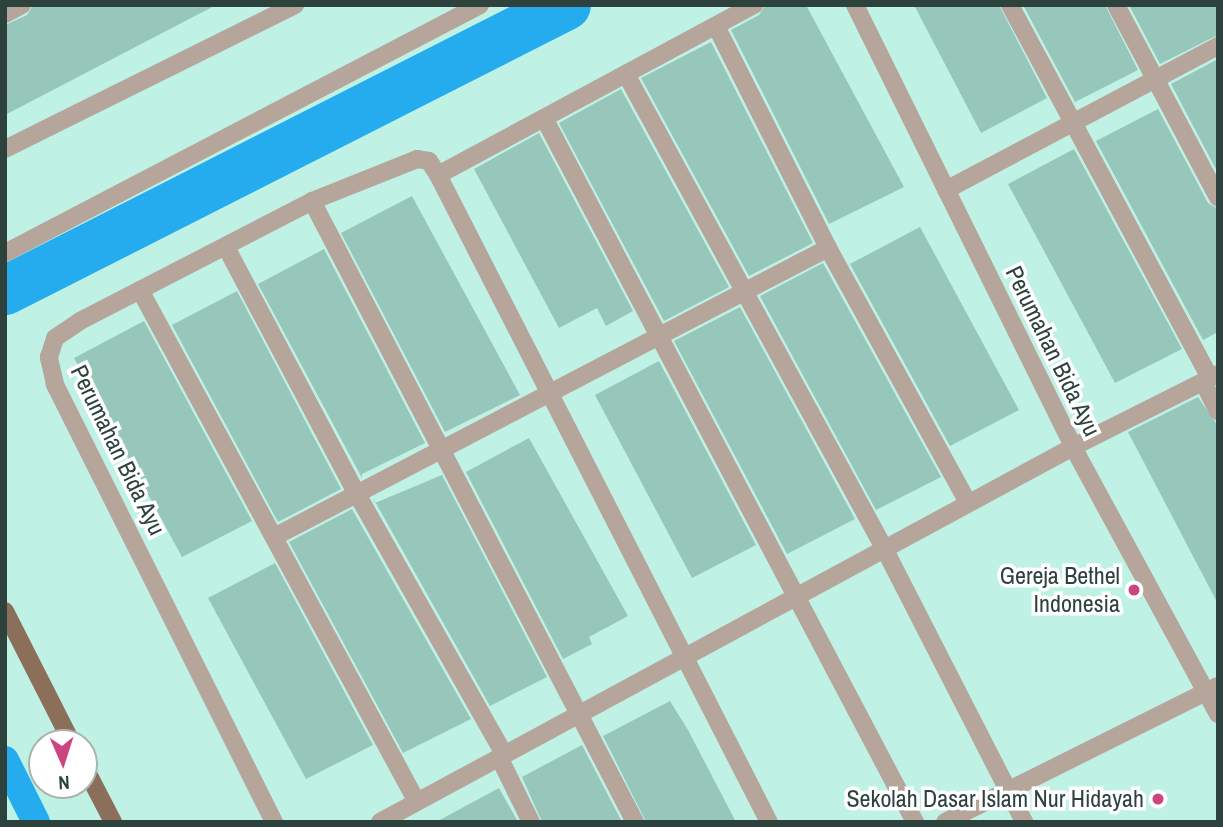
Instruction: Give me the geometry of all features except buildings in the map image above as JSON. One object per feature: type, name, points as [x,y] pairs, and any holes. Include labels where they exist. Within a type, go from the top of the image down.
[{"type":"main road","points":[[5,611],[65,729]]},
{"type":"main road","points":[[98,793],[113,822]]},
{"type":"street","points":[[5,14],[22,5]]},
{"type":"street","points":[[5,149],[295,5]]},
{"type":"street","points":[[754,5],[438,175],[769,822]]},
{"type":"street","name":"Perumahan Bida Ayu","points":[[855,5],[1073,447],[1212,689],[1218,714]]},
{"type":"street","points":[[1010,5],[1075,121],[1210,378],[1218,411]]},
{"type":"street","points":[[1116,5],[1218,198]]},
{"type":"street","points":[[5,253],[471,7]]},
{"type":"street","points":[[716,26],[828,248],[968,503]]},
{"type":"street","points":[[946,190],[1218,46]]},
{"type":"street","points":[[626,74],[747,290],[884,548],[1024,822]]},
{"type":"street","points":[[544,118],[915,822]]},
{"type":"street","name":"Perumahan Bida Ayu","points":[[274,822],[55,384],[48,357],[55,338],[140,290],[312,201],[406,161],[429,161],[438,175]]},
{"type":"street","points":[[312,201],[581,712],[635,822]]},
{"type":"street","points":[[226,247],[357,494],[501,755],[531,822]]},
{"type":"street","points":[[274,537],[547,391],[828,248]]},
{"type":"street","points":[[140,290],[274,537],[414,810]]},
{"type":"street","points":[[380,822],[414,810],[501,755],[683,656],[1073,447],[1210,378]]},
{"type":"street","points":[[945,822],[1212,689]]},
{"type":"waterway","points":[[5,290],[566,5]]},
{"type":"waterway","points":[[5,760],[36,822]]},
{"type":"place","name":"Gereja Bethel Indonesia","points":[[1134,590]]},
{"type":"place","name":"Sekolah Dasar Islam Nur Hidayah","points":[[1158,799]]}]
